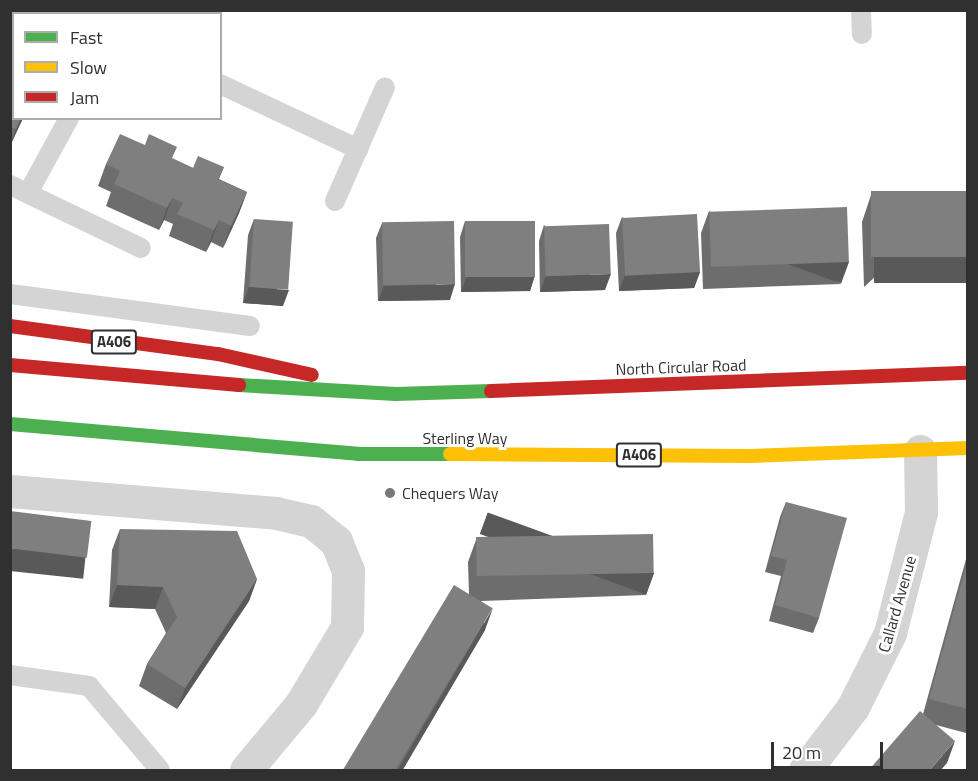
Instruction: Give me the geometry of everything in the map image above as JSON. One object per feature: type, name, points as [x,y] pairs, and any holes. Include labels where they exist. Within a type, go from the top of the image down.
[{"type":"highway","name":"A406","points":[[10,326],[218,354],[396,394]]},
{"type":"highway","name":"A406","points":[[10,365],[254,388],[396,394]]},
{"type":"highway","name":"North Circular Road","points":[[396,394],[968,373]]},
{"type":"highway","name":"Sterling Way","points":[[10,424],[358,454],[920,451]]},
{"type":"highway","name":"A406","points":[[920,451],[968,448]]},
{"type":"street","name":"Callard Avenue","points":[[805,771],[853,707],[890,633],[921,512],[920,451]]},
{"type":"street","points":[[10,491],[276,513],[310,521],[336,541],[348,570],[347,627],[301,704],[246,771]]},
{"type":"lane","points":[[861,10],[861,34]]},
{"type":"lane","points":[[222,85],[358,149]]},
{"type":"lane","points":[[335,201],[385,87]]},
{"type":"lane","points":[[68,120],[19,189],[141,248]]},
{"type":"lane","points":[[10,294],[250,326]]},
{"type":"lane","points":[[10,675],[89,686],[160,771]]},
{"type":"building","points":[[10,85],[12,86],[12,120],[20,120],[16,129],[10,127]]},
{"type":"building","points":[[120,134],[145,145],[149,134],[177,147],[172,158],[193,168],[198,156],[224,167],[218,179],[247,192],[231,226],[219,220],[214,230],[177,214],[183,203],[172,198],[167,208],[114,184],[120,171],[106,164]]},
{"type":"building","points":[[871,191],[968,191],[968,257],[871,257]]},
{"type":"building","points":[[847,207],[849,262],[711,267],[709,212]]},
{"type":"building","points":[[697,214],[700,272],[625,276],[622,218]]},
{"type":"building","points":[[254,219],[293,222],[288,290],[249,287]]},
{"type":"building","points":[[454,221],[455,284],[383,285],[382,222]]},
{"type":"building","points":[[465,221],[535,221],[535,277],[465,277]]},
{"type":"building","points":[[609,224],[611,274],[546,276],[544,226]]},
{"type":"building","points":[[786,502],[847,518],[819,618],[775,605],[787,560],[771,556]]},
{"type":"building","points":[[10,511],[91,521],[87,558],[10,548]]},
{"type":"building","points":[[120,529],[237,531],[257,579],[185,688],[147,664],[177,617],[163,587],[117,585]]},
{"type":"building","points":[[653,534],[654,573],[477,576],[476,537]]},
{"type":"building","points":[[968,559],[968,709],[929,699]]},
{"type":"building","points":[[454,585],[493,608],[395,770],[343,770]]},
{"type":"building","points":[[920,711],[955,741],[929,771],[868,771]]},
{"type":"traffic: fast","points":[[239,385],[396,394],[491,391]]},
{"type":"traffic: fast","points":[[10,424],[358,454],[450,454]]},
{"type":"traffic: slow","points":[[450,454],[750,456],[968,448]]},
{"type":"traffic: jam","points":[[10,326],[218,354],[312,375]]},
{"type":"traffic: jam","points":[[10,365],[239,385]]},
{"type":"traffic: jam","points":[[491,391],[968,373]]},
{"type":"place","name":"Chequers Way","points":[[390,493]]}]
